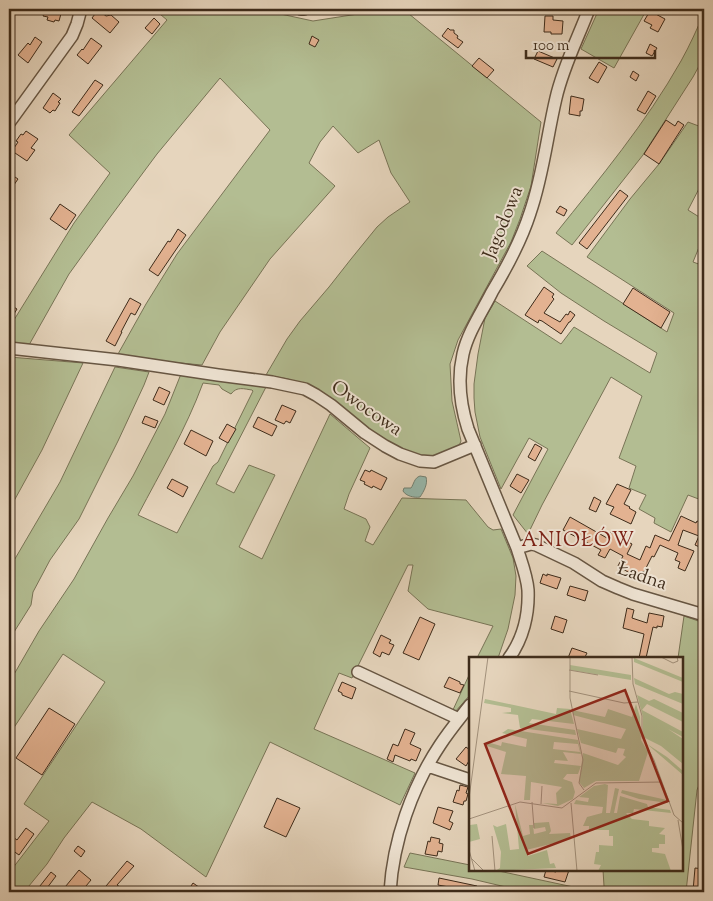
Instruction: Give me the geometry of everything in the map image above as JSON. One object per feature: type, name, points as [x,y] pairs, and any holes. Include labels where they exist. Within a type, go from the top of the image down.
[{"type":"street","points":[[9,123],[72,36],[81,9]]},
{"type":"street","name":"Jagodowa","points":[[475,445],[464,415],[460,394],[459,379],[464,352],[470,336],[517,247],[530,213],[536,194],[557,96],[564,72],[589,9]]},
{"type":"street","name":"Owocowa","points":[[9,348],[118,360],[272,382],[305,390],[331,405],[365,433],[385,446],[420,461],[434,462],[475,445]]},
{"type":"street","points":[[475,445],[517,548],[528,590],[527,611],[522,633],[510,657]]},
{"type":"street","name":"Ładna","points":[[517,548],[531,544],[536,545],[561,556],[602,581],[618,588],[704,615]]},
{"type":"street","points":[[358,672],[459,719]]},
{"type":"street","points":[[390,892],[394,860],[410,803],[440,745],[469,706]]},
{"type":"street","points":[[428,766],[469,780]]},
{"type":"green space","points":[[154,9],[164,9],[167,11],[168,9],[264,9],[313,21],[390,9],[403,9],[541,122],[531,186],[520,219],[511,242],[458,340],[450,364],[452,401],[461,441],[458,448],[437,456],[418,455],[395,446],[362,426],[311,387],[288,379],[266,375],[300,321],[377,227],[410,202],[391,173],[379,140],[358,153],[333,126],[320,142],[309,163],[335,186],[270,259],[220,332],[202,365],[157,361],[118,354],[177,254],[270,130],[220,78],[157,154],[69,274],[29,345],[9,343],[9,328],[74,223],[110,173],[69,135],[167,20]]},
{"type":"green space","points":[[599,9],[647,9],[614,68],[581,49]]},
{"type":"green space","points":[[704,13],[704,57],[693,77],[643,155],[572,245],[556,233],[622,150],[653,106],[681,61]]},
{"type":"green space","points":[[688,122],[704,128],[704,179],[688,210],[704,220],[704,235],[693,262],[704,266],[704,501],[688,495],[671,532],[654,523],[655,518],[639,509],[646,495],[629,488],[636,466],[619,458],[642,396],[611,377],[528,534],[513,515],[548,449],[529,438],[501,489],[480,437],[475,412],[474,384],[485,318],[495,301],[561,344],[574,327],[650,373],[657,353],[561,293],[527,266],[542,251],[667,332],[674,313],[587,257],[630,199],[659,164]]},
{"type":"green space","points":[[9,357],[83,363],[42,450],[9,510]]},
{"type":"green space","points":[[115,367],[149,372],[118,441],[79,519],[50,560],[33,592],[31,605],[9,640],[9,569],[60,482]]},
{"type":"green space","points":[[181,374],[266,387],[216,484],[234,493],[249,465],[275,475],[239,547],[262,559],[330,414],[370,448],[344,509],[366,519],[370,527],[365,541],[373,545],[402,498],[466,500],[488,527],[493,530],[501,529],[513,558],[516,576],[515,595],[508,629],[498,657],[478,657],[493,626],[428,609],[408,591],[413,565],[408,565],[352,678],[339,673],[314,729],[415,773],[400,805],[270,742],[206,877],[141,829],[92,802],[24,892],[9,892],[9,873],[49,821],[24,804],[105,682],[63,654],[9,735],[9,683],[39,631],[74,579],[133,476],[165,414]],"holes":[[[203,383],[219,385],[231,394],[238,389],[253,391],[218,462],[213,466],[177,533],[138,515],[181,433]]]},
{"type":"green space","points":[[684,616],[704,623],[704,753],[701,780],[697,790],[686,892],[527,892],[472,879],[404,867],[410,853],[469,865],[469,871],[499,871],[578,888],[600,890],[604,886],[603,871],[683,871],[683,657],[678,657]]},
{"type":"green space","points":[[469,675],[469,696],[454,713],[452,712]]},
{"type":"water","points":[[420,476],[426,477],[426,482],[420,497],[404,493],[404,488],[411,488],[415,480]]},
{"type":"building","points":[[46,9],[62,10],[59,21],[47,20],[48,17],[43,16]]},
{"type":"building","points":[[98,10],[106,16],[111,15],[119,22],[110,33],[92,18]]},
{"type":"building","points":[[650,11],[665,19],[658,32],[650,28],[652,25],[644,21]]},
{"type":"building","points":[[545,16],[553,16],[553,20],[563,21],[562,34],[544,32]]},
{"type":"building","points":[[154,18],[160,24],[152,34],[145,28]]},
{"type":"building","points":[[448,28],[454,30],[454,33],[458,36],[457,38],[463,42],[458,48],[442,36]]},
{"type":"building","points":[[312,36],[319,40],[315,47],[309,44]]},
{"type":"building","points":[[35,37],[42,42],[28,63],[18,55],[28,43],[30,45]]},
{"type":"building","points":[[91,38],[102,46],[88,64],[77,55]]},
{"type":"building","points":[[650,44],[657,48],[652,56],[646,53]]},
{"type":"building","points":[[538,51],[557,59],[553,67],[534,59]]},
{"type":"building","points":[[479,58],[494,70],[487,78],[472,66]]},
{"type":"building","points":[[599,62],[607,67],[598,83],[589,78]]},
{"type":"building","points":[[633,71],[639,75],[636,81],[630,77]]},
{"type":"building","points":[[95,80],[103,85],[79,116],[72,112]]},
{"type":"building","points":[[648,91],[656,96],[645,114],[637,110]]},
{"type":"building","points":[[53,93],[61,99],[55,111],[53,110],[50,113],[43,108]]},
{"type":"building","points":[[571,96],[584,99],[580,116],[569,114]]},
{"type":"building","points":[[666,120],[675,126],[678,121],[684,125],[659,164],[644,154]]},
{"type":"building","points":[[26,131],[38,139],[31,148],[35,150],[27,161],[12,151],[18,142],[16,141]]},
{"type":"building","points":[[9,173],[18,179],[9,192]]},
{"type":"building","points":[[620,190],[628,196],[587,249],[579,243]]},
{"type":"building","points":[[60,204],[76,215],[66,230],[50,219]]},
{"type":"building","points":[[560,206],[567,210],[564,216],[556,212]]},
{"type":"building","points":[[178,229],[186,235],[158,276],[149,270]]},
{"type":"building","points":[[544,287],[554,294],[552,297],[554,299],[544,313],[560,322],[570,311],[575,315],[561,334],[542,321],[539,320],[538,323],[525,315]]},
{"type":"building","points":[[633,288],[670,312],[661,328],[623,304]]},
{"type":"building","points":[[130,298],[141,304],[135,315],[131,313],[115,346],[106,341]]},
{"type":"building","points":[[9,304],[17,309],[9,322]]},
{"type":"building","points":[[159,387],[170,392],[164,405],[153,400]]},
{"type":"building","points":[[282,405],[296,411],[290,423],[286,421],[284,424],[275,420]]},
{"type":"building","points":[[145,416],[158,421],[155,428],[142,423]]},
{"type":"building","points":[[258,417],[277,426],[272,436],[253,427]]},
{"type":"building","points":[[227,424],[236,429],[228,443],[219,438]]},
{"type":"building","points":[[191,430],[213,441],[206,456],[184,444]]},
{"type":"building","points":[[535,444],[542,448],[535,461],[528,457]]},
{"type":"building","points":[[365,470],[370,472],[371,470],[387,478],[381,490],[373,486],[372,488],[360,480]]},
{"type":"building","points":[[517,474],[529,480],[521,493],[510,486]]},
{"type":"building","points":[[172,479],[188,487],[183,497],[167,488]]},
{"type":"building","points":[[617,484],[631,490],[624,504],[636,512],[631,524],[610,514],[614,507],[606,504]]},
{"type":"building","points":[[594,497],[601,501],[596,512],[589,509]]},
{"type":"building","points":[[681,516],[696,523],[697,521],[704,523],[704,549],[695,545],[699,536],[683,530],[678,545],[694,551],[685,571],[678,568],[680,562],[675,560],[678,553],[660,545],[639,579],[618,566],[623,556],[610,549],[605,558],[598,555],[601,550],[563,530],[570,517],[607,538],[610,532],[632,544],[627,554],[640,560],[646,546],[650,548],[655,535],[669,541]]},
{"type":"building","points":[[543,574],[561,578],[557,589],[540,583]]},
{"type":"building","points":[[570,586],[588,591],[585,601],[567,595]]},
{"type":"building","points":[[627,608],[634,610],[632,618],[647,623],[649,613],[664,616],[662,627],[653,627],[646,657],[639,657],[644,634],[623,628]]},
{"type":"building","points":[[555,616],[567,620],[563,633],[551,629]]},
{"type":"building","points":[[420,617],[435,624],[419,660],[403,653]]},
{"type":"building","points":[[381,635],[391,640],[389,643],[394,645],[389,655],[382,652],[380,657],[373,653]]},
{"type":"building","points":[[572,648],[587,653],[585,657],[568,657]]},
{"type":"building","points":[[449,677],[464,685],[460,693],[444,687]]},
{"type":"building","points":[[342,682],[356,688],[352,699],[338,691]]},
{"type":"building","points":[[49,708],[75,724],[42,775],[16,758]]},
{"type":"building","points":[[405,729],[415,733],[410,744],[421,749],[416,761],[411,759],[410,761],[395,755],[393,762],[387,759],[393,744],[398,746]]},
{"type":"building","points":[[466,747],[469,749],[469,761],[466,766],[456,759]]},
{"type":"building","points":[[460,785],[468,787],[466,793],[468,794],[463,805],[453,802]]},
{"type":"building","points":[[277,798],[300,808],[286,837],[264,827]]},
{"type":"building","points":[[438,807],[453,811],[449,821],[453,823],[450,830],[433,823]]},
{"type":"building","points":[[26,828],[34,834],[19,855],[9,848],[9,834],[17,840]]},
{"type":"building","points":[[431,837],[440,839],[439,843],[443,844],[442,852],[438,851],[437,856],[425,854]]},
{"type":"building","points":[[78,846],[85,851],[81,857],[74,851]]},
{"type":"building","points":[[127,861],[134,866],[117,885],[120,887],[115,892],[101,892]]},
{"type":"building","points":[[695,868],[704,869],[704,892],[693,891]]},
{"type":"building","points":[[79,870],[91,880],[81,892],[61,892]]},
{"type":"building","points":[[546,871],[569,871],[565,882],[544,877]]},
{"type":"building","points":[[51,872],[56,876],[44,892],[37,892],[36,891]]},
{"type":"building","points":[[439,878],[477,886],[476,892],[438,885]]},
{"type":"building","points":[[193,883],[206,892],[187,892]]},
{"type":"district","name":"ANIOŁÓW","points":[[578,541]]}]
